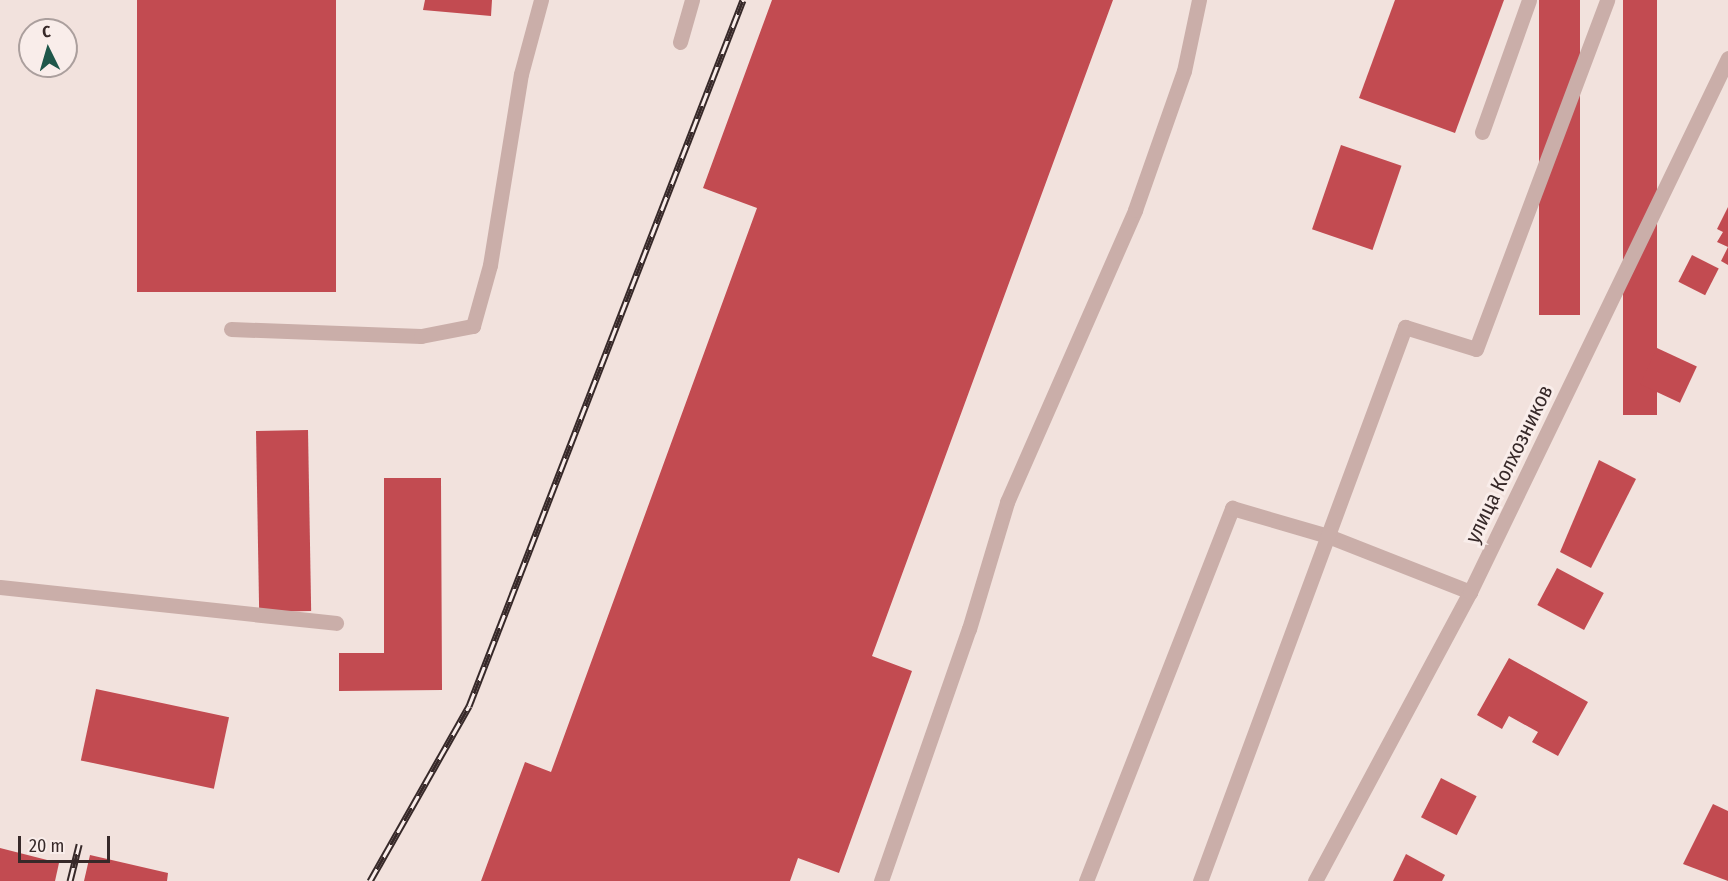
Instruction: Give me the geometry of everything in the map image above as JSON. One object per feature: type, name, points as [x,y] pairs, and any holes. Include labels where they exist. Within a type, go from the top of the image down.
[{"type":"street","points":[[231,328],[421,336],[473,326],[490,265],[521,74],[541,0]]},
{"type":"street","points":[[680,42],[692,0]]},
{"type":"street","points":[[881,881],[969,629],[1006,502],[1135,210],[1184,71],[1199,0]]},
{"type":"street","points":[[1482,132],[1529,0]]},
{"type":"street","points":[[1200,881],[1405,327],[1476,350],[1607,0]]},
{"type":"street","name":"улица Колхозников","points":[[1315,881],[1470,592],[1728,58]]},
{"type":"street","points":[[1086,881],[1232,508],[1328,536],[1470,592]]},
{"type":"street","points":[[0,587],[336,623]]},
{"type":"building","points":[[137,0],[336,0],[336,292],[137,292]]},
{"type":"building","points":[[425,0],[492,0],[491,16],[423,10]]},
{"type":"building","points":[[772,0],[1113,0],[872,656],[912,671],[839,873],[798,858],[790,881],[481,881],[525,762],[551,772],[757,208],[703,188]]},
{"type":"building","points":[[1395,0],[1504,0],[1455,133],[1359,98]]},
{"type":"building","points":[[1539,0],[1580,0],[1580,315],[1539,315]]},
{"type":"building","points":[[1623,0],[1657,0],[1657,415],[1623,415]]},
{"type":"building","points":[[1341,145],[1402,166],[1373,250],[1312,229]]},
{"type":"building","points":[[1728,207],[1728,247],[1717,242],[1723,232],[1717,229]]},
{"type":"building","points":[[1728,247],[1728,265],[1721,261]]},
{"type":"building","points":[[1692,255],[1719,269],[1705,295],[1678,282]]},
{"type":"building","points":[[1657,348],[1697,367],[1680,403],[1640,384]]},
{"type":"building","points":[[308,430],[311,611],[259,612],[256,431]]},
{"type":"building","points":[[1599,460],[1636,479],[1591,568],[1560,552]]},
{"type":"building","points":[[384,478],[441,478],[442,690],[339,691],[339,653],[384,653]]},
{"type":"building","points":[[1557,568],[1604,593],[1584,630],[1537,605]]},
{"type":"building","points":[[1509,658],[1588,702],[1558,756],[1532,742],[1538,732],[1509,716],[1502,729],[1477,715]]},
{"type":"building","points":[[96,689],[229,717],[214,789],[81,760]]},
{"type":"building","points":[[1441,778],[1477,796],[1457,835],[1421,817]]},
{"type":"building","points":[[1713,804],[1728,811],[1728,881],[1683,864]]},
{"type":"building","points":[[0,848],[59,863],[55,881],[0,881]]},
{"type":"building","points":[[1406,854],[1445,875],[1442,881],[1393,881]]},
{"type":"building","points":[[90,855],[168,873],[167,881],[84,881]]},
{"type":"railway","points":[[370,881],[469,706],[743,0]]},
{"type":"railway","points":[[70,881],[79,844]]}]
